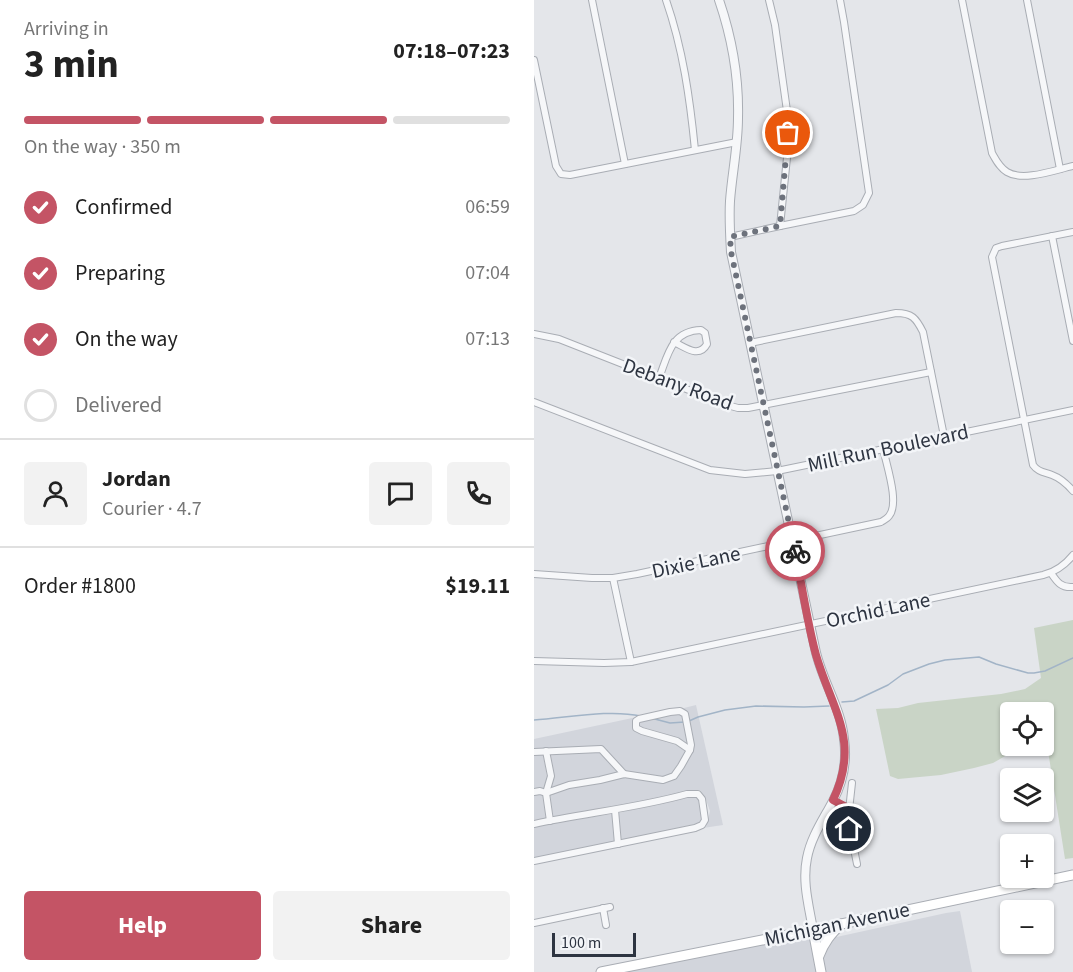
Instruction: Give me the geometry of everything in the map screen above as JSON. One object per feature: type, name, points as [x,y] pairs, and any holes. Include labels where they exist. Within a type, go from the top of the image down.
[{"type":"main road","name":"Michigan Avenue","points":[[601,972],[1073,875]]},
{"type":"main road","points":[[819,958],[827,939],[841,924]]},
{"type":"main road","points":[[813,930],[821,972]]},
{"type":"street","points":[[592,0],[625,164]]},
{"type":"street","points":[[666,0],[675,25],[683,61],[695,150]]},
{"type":"street","points":[[719,0],[735,68],[738,118],[730,200],[731,252],[816,652],[844,738],[844,769],[838,789],[813,839],[804,873],[813,930]]},
{"type":"street","points":[[769,0],[775,25],[788,118],[788,148],[780,226]]},
{"type":"street","points":[[730,237],[854,212],[863,205],[869,193],[840,0]]},
{"type":"street","points":[[962,0],[992,153],[998,164],[1007,172],[1018,176],[1073,166]]},
{"type":"street","points":[[1027,0],[1060,169]]},
{"type":"street","points":[[534,60],[556,166],[561,174],[570,175],[737,142]]},
{"type":"street","points":[[1073,232],[1002,246],[996,248],[992,256],[1033,465],[1036,469],[1062,480],[1073,491]]},
{"type":"street","points":[[1052,236],[1073,341]]},
{"type":"street","points":[[750,343],[896,313],[912,316],[923,332],[944,436]]},
{"type":"street","points":[[659,378],[670,348],[674,342],[680,335],[701,330],[705,333],[707,344],[704,349],[693,351],[674,342]]},
{"type":"street","name":"Debany Road","points":[[534,333],[560,339],[738,408],[748,408],[931,372]]},
{"type":"street","name":"Mill Run Boulevard","points":[[534,402],[710,470],[745,474],[777,471],[1073,410]]},
{"type":"street","name":"Dixie Lane","points":[[534,574],[613,578],[881,522],[889,516],[894,498],[883,448]]},
{"type":"street","points":[[1062,480],[1073,478]]},
{"type":"street","name":"Orchid Lane","points":[[534,661],[631,662],[1051,573],[1063,566],[1073,555]]},
{"type":"street","points":[[1051,573],[1063,586],[1073,587]]},
{"type":"street","points":[[613,578],[631,662]]},
{"type":"street","points":[[534,792],[546,793],[569,785],[624,774],[663,780],[674,776],[690,750],[691,745],[685,714],[680,711],[670,712],[639,719],[635,724],[638,730],[677,741],[690,750]]},
{"type":"street","points":[[534,752],[601,749],[624,774]]},
{"type":"street","points":[[546,751],[551,776],[546,793],[550,821]]},
{"type":"street","points":[[852,783],[848,808],[849,829],[857,864]]},
{"type":"street","points":[[534,824],[615,810],[687,794],[698,794],[702,799],[705,820],[702,825],[688,830],[534,861]]},
{"type":"street","points":[[833,800],[848,808]]},
{"type":"street","points":[[615,810],[618,844]]},
{"type":"street","points":[[534,923],[610,907]]},
{"type":"street","points":[[603,908],[606,925]]},
{"type":"shaded area","points":[[696,705],[723,825],[703,828],[706,827],[710,811],[705,797],[698,790],[610,809],[553,818],[550,795],[570,788],[623,777],[663,783],[676,777],[694,749],[688,714],[680,709]]},
{"type":"shaded area","points":[[679,714],[682,716],[688,745],[678,738],[639,726],[640,722]]},
{"type":"shaded area","points":[[637,717],[632,725],[636,732],[675,743],[686,751],[672,774],[663,777],[626,772],[601,746],[534,749],[534,739]]},
{"type":"shaded area","points":[[600,752],[618,773],[551,788],[554,775],[550,754]]},
{"type":"shaded area","points":[[543,754],[547,776],[544,789],[534,789],[534,755]]},
{"type":"shaded area","points":[[534,794],[543,795],[546,819],[534,822]]},
{"type":"shaded area","points":[[687,797],[696,797],[700,801],[702,819],[699,823],[621,841],[618,813]]},
{"type":"shaded area","points":[[612,814],[615,842],[534,858],[534,827]]},
{"type":"shaded area","points":[[960,911],[972,972],[825,972],[822,958],[832,938]]},
{"type":"shaded area","points":[[810,933],[818,972],[613,972]]},
{"type":"green space","points":[[1073,620],[1073,858],[1065,859],[1054,789],[1054,768],[1051,768],[1049,756],[1054,756],[1054,702],[1000,702],[1000,756],[1005,756],[993,763],[941,775],[898,779],[890,776],[876,709],[898,708],[918,703],[1001,694],[1025,689],[1041,678],[1034,628]]},
{"type":"waterway","points":[[842,702],[854,701],[888,685],[903,674],[945,660],[979,657],[996,664],[1034,673],[1045,671],[1073,658]]},
{"type":"waterway","points":[[689,721],[725,710],[756,706],[829,706]]},
{"type":"waterway","points":[[534,720],[615,713],[641,716]]},
{"type":"waterway","points":[[651,718],[670,723],[685,722]]},
{"type":"way so far","points":[[788,133],[780,226],[730,237],[731,252],[795,551]]},
{"type":"route","points":[[795,551],[816,652],[843,729],[844,769],[833,800],[848,808],[849,829]]}]
